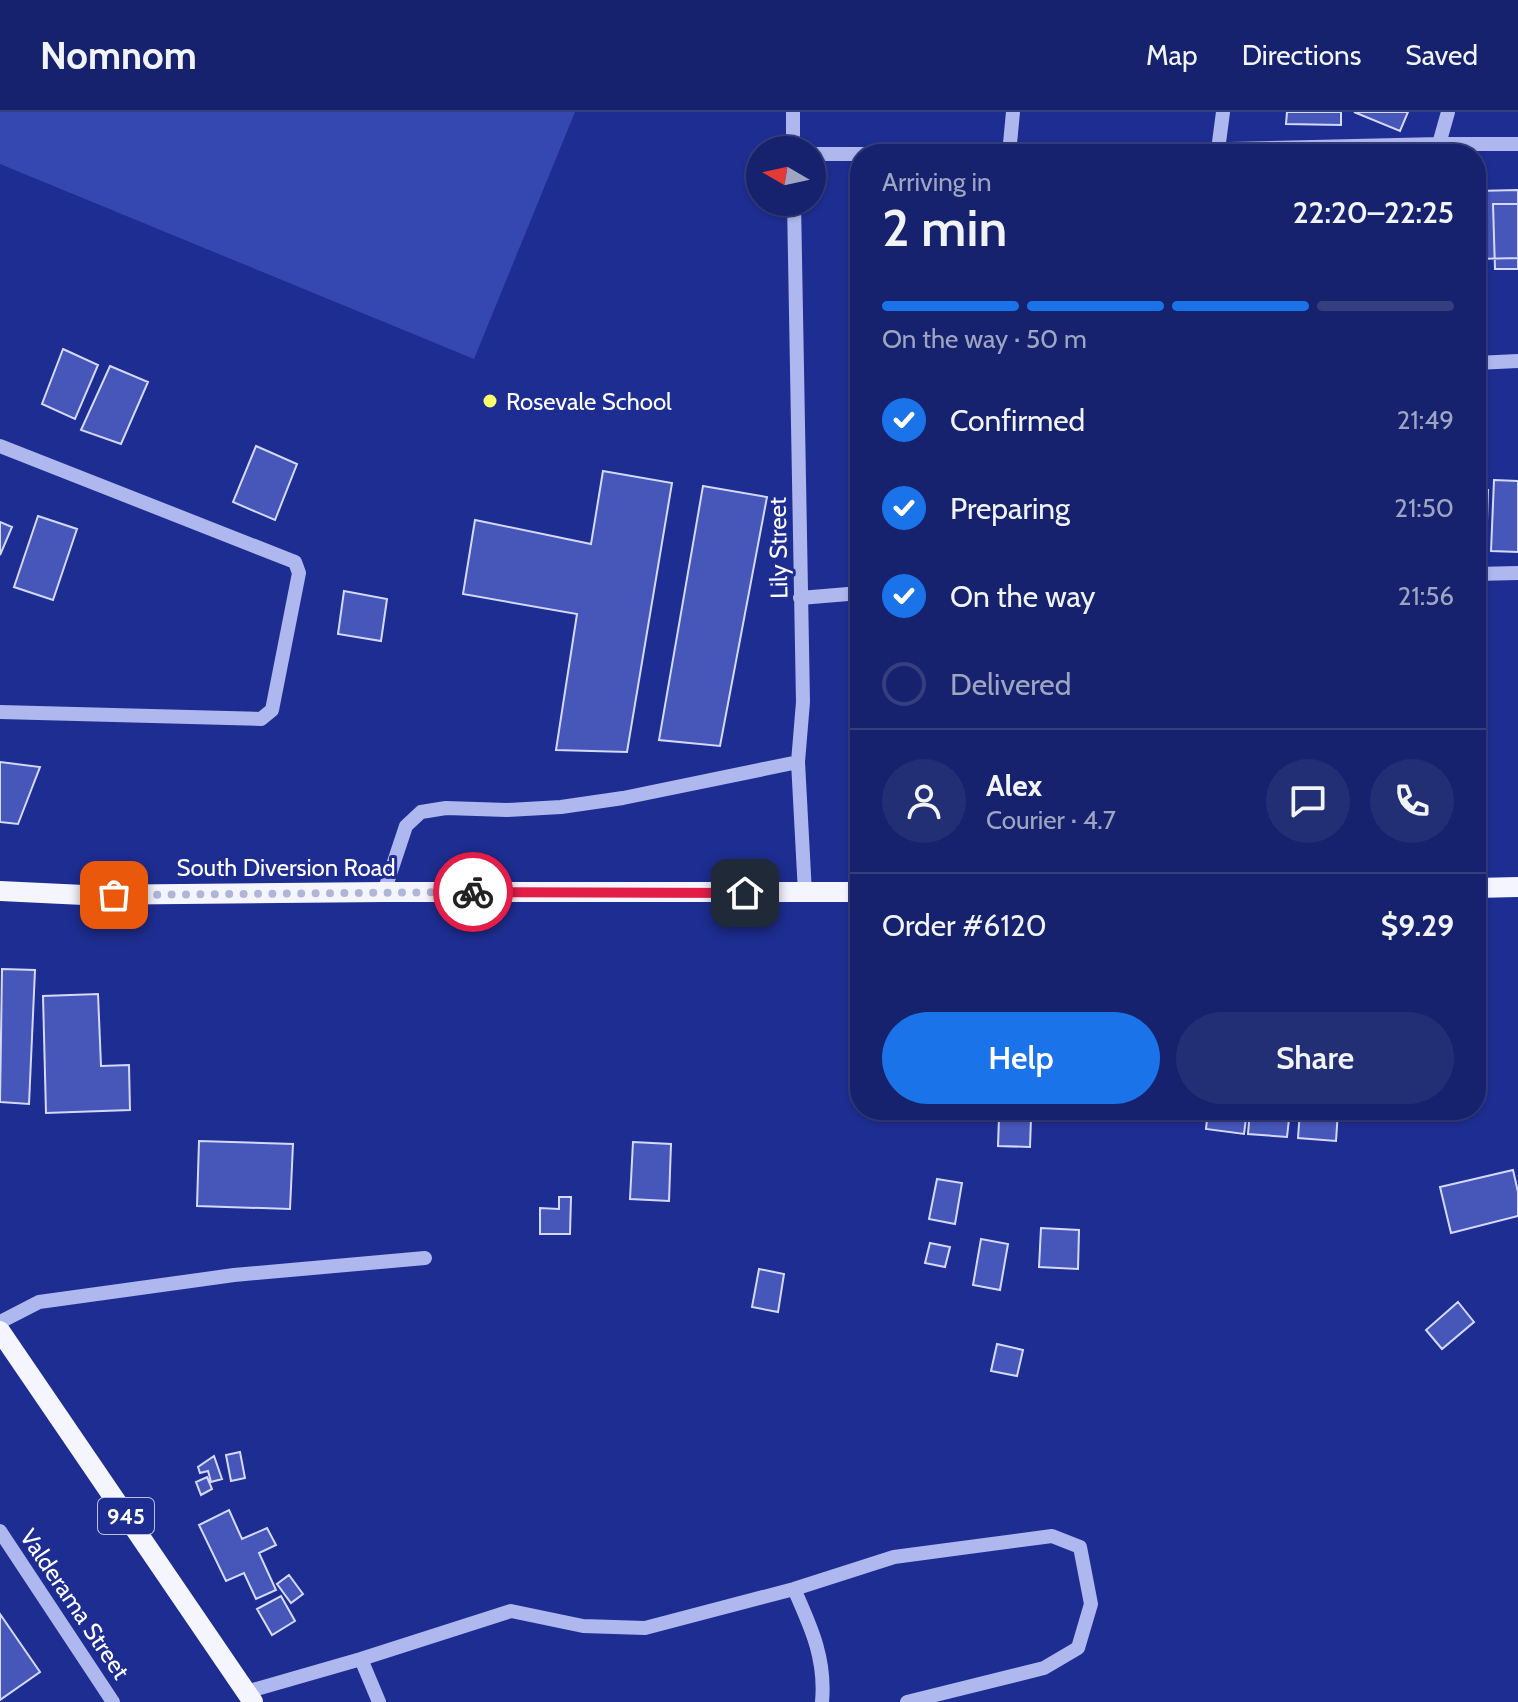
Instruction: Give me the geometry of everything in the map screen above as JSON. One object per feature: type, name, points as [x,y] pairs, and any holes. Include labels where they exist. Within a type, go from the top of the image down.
[{"type":"main road","points":[[1486,888],[1518,887]]},
{"type":"main road","name":"South Diversion Road","points":[[0,891],[84,895],[850,892]]},
{"type":"main road","name":"945","points":[[0,1331],[249,1697]]},
{"type":"street","points":[[793,112],[793,136]]},
{"type":"street","points":[[1011,144],[1013,112]]},
{"type":"street","points":[[1219,144],[1223,112]]},
{"type":"street","points":[[1448,112],[1439,144],[1518,144]]},
{"type":"street","points":[[826,154],[850,154]]},
{"type":"street","name":"Lily Street","points":[[794,216],[803,702],[798,762],[805,893]]},
{"type":"street","points":[[1486,363],[1518,361]]},
{"type":"street","points":[[0,446],[295,562],[299,573],[272,710],[261,719],[0,712]]},
{"type":"street","points":[[1486,574],[1518,573]]},
{"type":"street","points":[[800,598],[850,594]]},
{"type":"street","points":[[384,892],[406,826],[421,812],[446,808],[507,810],[561,807],[623,798],[798,762]]},
{"type":"street","points":[[0,1322],[39,1302],[234,1275],[425,1258]]},
{"type":"street","points":[[249,1697],[511,1611],[583,1626],[645,1628],[794,1589],[894,1557],[1052,1536],[1080,1547],[1091,1604],[1078,1648],[1044,1668],[907,1702]]},
{"type":"street","name":"Valderama Street","points":[[2,1538],[113,1702]]},
{"type":"street","points":[[794,1589],[820,1651],[824,1688],[822,1702]]},
{"type":"street","points":[[361,1659],[379,1702]]},
{"type":"shaded area","points":[[0,112],[575,112],[474,359],[0,164]]},
{"type":"building","points":[[1287,112],[1341,112],[1341,125],[1286,124]]},
{"type":"building","points":[[1354,112],[1408,112],[1400,131]]},
{"type":"building","points":[[1518,190],[1518,258],[1486,259],[1486,191]]},
{"type":"building","points":[[1493,204],[1518,204],[1518,269],[1495,269]]},
{"type":"building","points":[[63,349],[98,365],[75,419],[42,404]]},
{"type":"building","points":[[110,366],[148,382],[121,444],[81,430]]},
{"type":"building","points":[[256,446],[297,464],[275,520],[233,502]]},
{"type":"building","points":[[603,471],[672,483],[627,752],[556,750],[577,614],[463,594],[475,520],[591,544]]},
{"type":"building","points":[[1494,480],[1518,481],[1518,552],[1491,551]]},
{"type":"building","points":[[703,486],[767,497],[720,746],[659,740]]},
{"type":"building","points":[[1486,490],[1488,490],[1486,553]]},
{"type":"building","points":[[38,516],[77,529],[53,600],[14,587]]},
{"type":"building","points":[[0,522],[12,527],[0,555]]},
{"type":"building","points":[[344,591],[387,599],[381,641],[338,634]]},
{"type":"building","points":[[0,762],[40,767],[18,824],[0,822]]},
{"type":"building","points":[[2,969],[35,970],[29,1104],[0,1102]]},
{"type":"building","points":[[98,994],[101,1066],[129,1065],[130,1110],[46,1113],[43,996]]},
{"type":"building","points":[[999,1120],[1031,1120],[1030,1147],[998,1146]]},
{"type":"building","points":[[1207,1120],[1246,1120],[1244,1134],[1206,1129]]},
{"type":"building","points":[[1249,1120],[1289,1120],[1287,1137],[1248,1134]]},
{"type":"building","points":[[1299,1120],[1337,1120],[1336,1141],[1298,1138]]},
{"type":"building","points":[[199,1141],[293,1144],[290,1209],[197,1206]]},
{"type":"building","points":[[633,1142],[671,1144],[669,1201],[630,1199]]},
{"type":"building","points":[[1513,1170],[1518,1192],[1518,1216],[1451,1233],[1440,1187]]},
{"type":"building","points":[[937,1179],[962,1183],[955,1224],[929,1219]]},
{"type":"building","points":[[559,1197],[571,1197],[570,1234],[540,1234],[540,1208],[559,1209]]},
{"type":"building","points":[[1041,1228],[1079,1230],[1078,1269],[1039,1267]]},
{"type":"building","points":[[981,1239],[1008,1244],[1000,1290],[973,1285]]},
{"type":"building","points":[[930,1243],[950,1247],[945,1267],[925,1263]]},
{"type":"building","points":[[759,1269],[784,1274],[778,1312],[752,1307]]},
{"type":"building","points":[[1458,1302],[1474,1322],[1442,1349],[1426,1330]]},
{"type":"building","points":[[997,1344],[1023,1350],[1017,1376],[991,1371]]},
{"type":"building","points":[[240,1452],[245,1478],[231,1481],[226,1455]]},
{"type":"building","points":[[214,1456],[222,1479],[211,1482],[208,1471],[200,1473],[198,1467]]},
{"type":"building","points":[[207,1477],[212,1489],[201,1495],[196,1482]]},
{"type":"building","points":[[229,1510],[242,1539],[267,1528],[276,1545],[259,1553],[276,1590],[256,1599],[244,1573],[226,1581],[199,1525]]},
{"type":"building","points":[[289,1575],[303,1594],[291,1603],[277,1584]]},
{"type":"building","points":[[281,1596],[295,1621],[272,1635],[257,1609]]},
{"type":"building","points":[[0,1614],[40,1672],[0,1700]]},
{"type":"way so far","points":[[114,895],[473,892]]},
{"type":"place","name":"Rosevale School","points":[[490,401]]},
{"type":"route","points":[[473,892],[745,893]]}]
